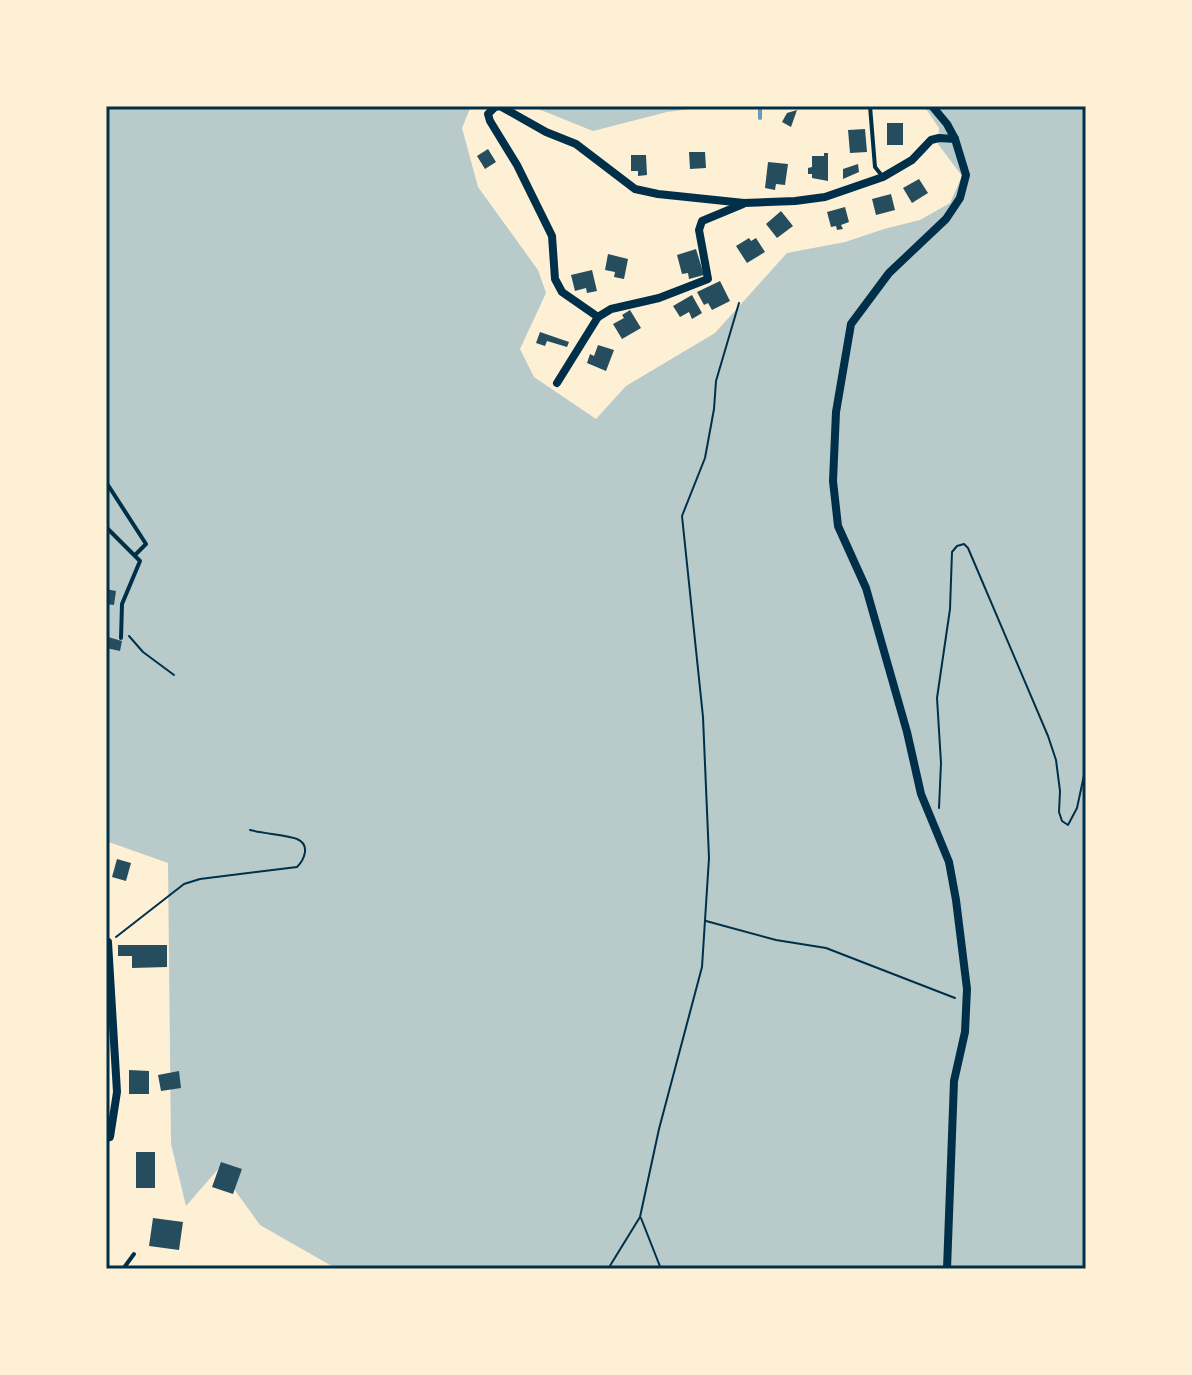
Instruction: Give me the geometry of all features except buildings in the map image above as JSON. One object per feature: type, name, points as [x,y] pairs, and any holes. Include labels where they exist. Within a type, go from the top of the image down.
[{"type":"street","points":[[598,317],[562,292],[555,279],[552,236],[517,165],[490,121],[488,114],[495,107],[500,106],[546,132],[576,144],[635,189],[744,203],[825,197],[883,177],[912,160],[931,140],[955,139]]},
{"type":"street","points":[[932,106],[955,139],[966,175],[960,198],[927,240],[889,273],[851,324],[836,412],[833,481],[838,526],[866,588],[907,732],[921,794],[949,862],[964,955],[965,1032],[954,1081],[947,1269]]},
{"type":"street","points":[[557,383],[598,317],[611,309],[659,298],[708,279],[699,230],[702,221],[744,203]]},
{"type":"street","points":[[106,1138],[110,1137],[117,1092],[108,942]]},
{"type":"lane","points":[[870,106],[875,167],[883,177]]},
{"type":"lane","points":[[106,482],[146,544],[136,554]]},
{"type":"lane","points":[[106,527],[140,561],[122,604],[121,638]]},
{"type":"lane","points":[[123,1269],[134,1254]]},
{"type":"path","points":[[608,1269],[640,1217],[659,1129],[702,967],[709,858],[703,717],[682,516],[705,458],[716,381],[739,303]]},
{"type":"path","points":[[938,831],[941,763],[937,698],[950,609],[952,552],[957,546],[964,544],[968,548],[1048,736],[1056,760],[1059,812],[1062,821],[1068,825],[1077,808],[1086,766]]},
{"type":"path","points":[[121,625],[143,652],[174,675]]},
{"type":"path","points":[[108,942],[184,884],[200,879],[297,867],[304,861],[305,850],[296,838],[250,830]]},
{"type":"path","points":[[705,920],[776,940],[826,948],[966,1002]]},
{"type":"path","points":[[640,1217],[661,1269]]},
{"type":"shaded area","points":[[106,106],[471,106],[462,128],[478,187],[538,270],[546,293],[520,349],[534,377],[596,419],[626,386],[715,333],[787,253],[845,242],[920,220],[950,203],[962,176],[938,144],[939,128],[924,106],[1086,106],[1086,1269],[337,1269],[260,1225],[219,1168],[186,1206],[171,1144],[168,863],[106,841]]},
{"type":"shaded area","points":[[531,106],[714,106],[667,112],[593,131]]},
{"type":"waterway","points":[[760,106],[760,118]]}]
